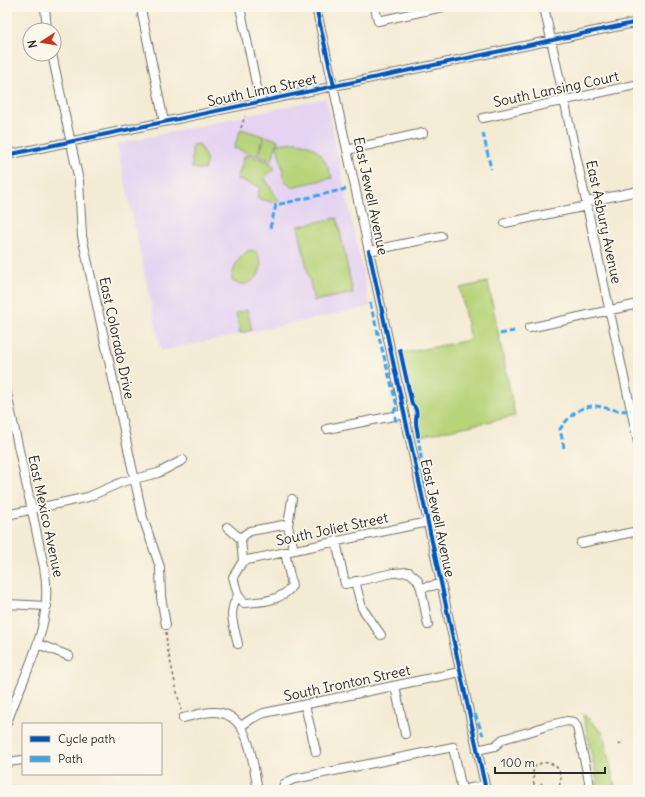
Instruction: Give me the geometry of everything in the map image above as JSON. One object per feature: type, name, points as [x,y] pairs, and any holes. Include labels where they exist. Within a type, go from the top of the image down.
[{"type":"street","points":[[45,7],[46,22]]},
{"type":"street","points":[[240,7],[260,102]]},
{"type":"street","name":"East Jewell Avenue","points":[[316,7],[485,787]]},
{"type":"street","points":[[375,7],[378,21],[442,7]]},
{"type":"street","name":"East Asbury Avenue","points":[[544,7],[586,204],[635,413],[638,442]]},
{"type":"street","points":[[142,14],[164,122]]},
{"type":"street","name":"South Lima Street","points":[[7,155],[638,22]]},
{"type":"street","name":"East Colorado Drive","points":[[54,62],[80,190],[82,236],[143,518],[160,567],[161,597],[166,625]]},
{"type":"street","name":"South Lansing Court","points":[[483,118],[635,85]]},
{"type":"street","points":[[347,150],[423,133]]},
{"type":"street","points":[[505,223],[638,191]]},
{"type":"street","points":[[369,251],[441,236]]},
{"type":"street","points":[[529,328],[638,304]]},
{"type":"street","name":"East Mexico Avenue","points":[[7,394],[10,424],[32,509],[46,578],[47,606],[38,644],[7,723]]},
{"type":"street","points":[[327,429],[404,414]]},
{"type":"street","points":[[7,515],[88,497],[114,485],[158,473],[183,460]]},
{"type":"street","points":[[292,499],[288,526],[294,550]]},
{"type":"street","name":"South Joliet Street","points":[[243,561],[428,522]]},
{"type":"street","points":[[241,539],[250,531],[283,525],[288,526]]},
{"type":"street","points":[[227,527],[241,539],[243,561],[233,577],[238,595],[244,603],[276,598],[288,592],[292,586],[285,552]]},
{"type":"street","points":[[581,543],[638,531]]},
{"type":"street","points":[[336,541],[345,584],[393,572],[409,572],[417,579],[421,588],[428,625]]},
{"type":"street","points":[[355,581],[362,608],[381,635]]},
{"type":"street","points":[[421,588],[441,584]]},
{"type":"street","points":[[238,595],[232,605],[231,612],[238,644]]},
{"type":"street","points":[[7,604],[47,606]]},
{"type":"street","points":[[38,644],[69,656]]},
{"type":"street","name":"South Ironton Street","points":[[241,726],[260,714],[460,672]]},
{"type":"street","points":[[395,686],[405,734]]},
{"type":"street","points":[[305,705],[316,752]]},
{"type":"street","points":[[182,718],[207,713],[221,713],[229,716],[241,726],[246,735],[258,790]]},
{"type":"street","points":[[477,750],[495,746],[503,738],[535,731],[546,726],[568,721],[574,722],[577,727],[591,790]]},
{"type":"street","points":[[282,790],[284,784],[294,779],[453,747],[462,790],[485,787]]},
{"type":"street","points":[[7,762],[22,760]]},
{"type":"path","points":[[241,128],[245,116]]},
{"type":"path","points":[[166,625],[167,646],[182,718]]},
{"type":"path","points":[[619,745],[623,741]]},
{"type":"path","points":[[542,783],[539,787],[534,787],[533,768],[541,763],[554,763],[558,767],[561,776],[561,781],[557,790]]},
{"type":"shaded area","points":[[326,98],[370,307],[161,351],[117,144]]},
{"type":"green space","points":[[241,129],[263,136],[257,156],[234,148]]},
{"type":"green space","points":[[265,136],[278,140],[272,160],[259,157]]},
{"type":"green space","points":[[296,142],[304,143],[310,146],[320,154],[327,165],[332,178],[291,187],[285,181],[277,144]]},
{"type":"green space","points":[[199,144],[207,160],[204,170],[192,168],[192,145]]},
{"type":"green space","points":[[245,155],[270,162],[275,169],[264,177],[279,201],[275,203],[257,198],[260,187],[237,179]]},
{"type":"green space","points":[[337,218],[353,293],[314,301],[298,226]]},
{"type":"green space","points":[[249,250],[255,251],[259,257],[261,264],[260,271],[252,281],[246,284],[239,284],[232,281],[233,272],[236,264]]},
{"type":"green space","points":[[488,282],[515,416],[421,436],[403,353],[470,340],[460,288]]},
{"type":"green space","points":[[247,310],[252,330],[240,333],[236,313]]},
{"type":"green space","points":[[583,714],[603,733],[616,790],[599,790]]},
{"type":"marked path","points":[[483,133],[491,169]]},
{"type":"marked path","points":[[270,228],[276,205],[346,189]]},
{"type":"marked path","points":[[370,303],[397,406],[394,411],[396,422]]},
{"type":"marked path","points":[[500,334],[514,331]]},
{"type":"marked path","points":[[564,448],[560,429],[570,417],[583,408],[593,406],[621,411],[631,410]]},
{"type":"marked path","points":[[418,436],[425,484]]},
{"type":"marked path","points":[[475,714],[483,735]]},
{"type":"cycle path","points":[[316,7],[334,86]]},
{"type":"cycle path","points":[[7,155],[638,22]]},
{"type":"cycle path","points":[[369,251],[486,790]]},
{"type":"cycle path","points":[[400,350],[412,404],[417,413],[416,424],[418,436]]}]
